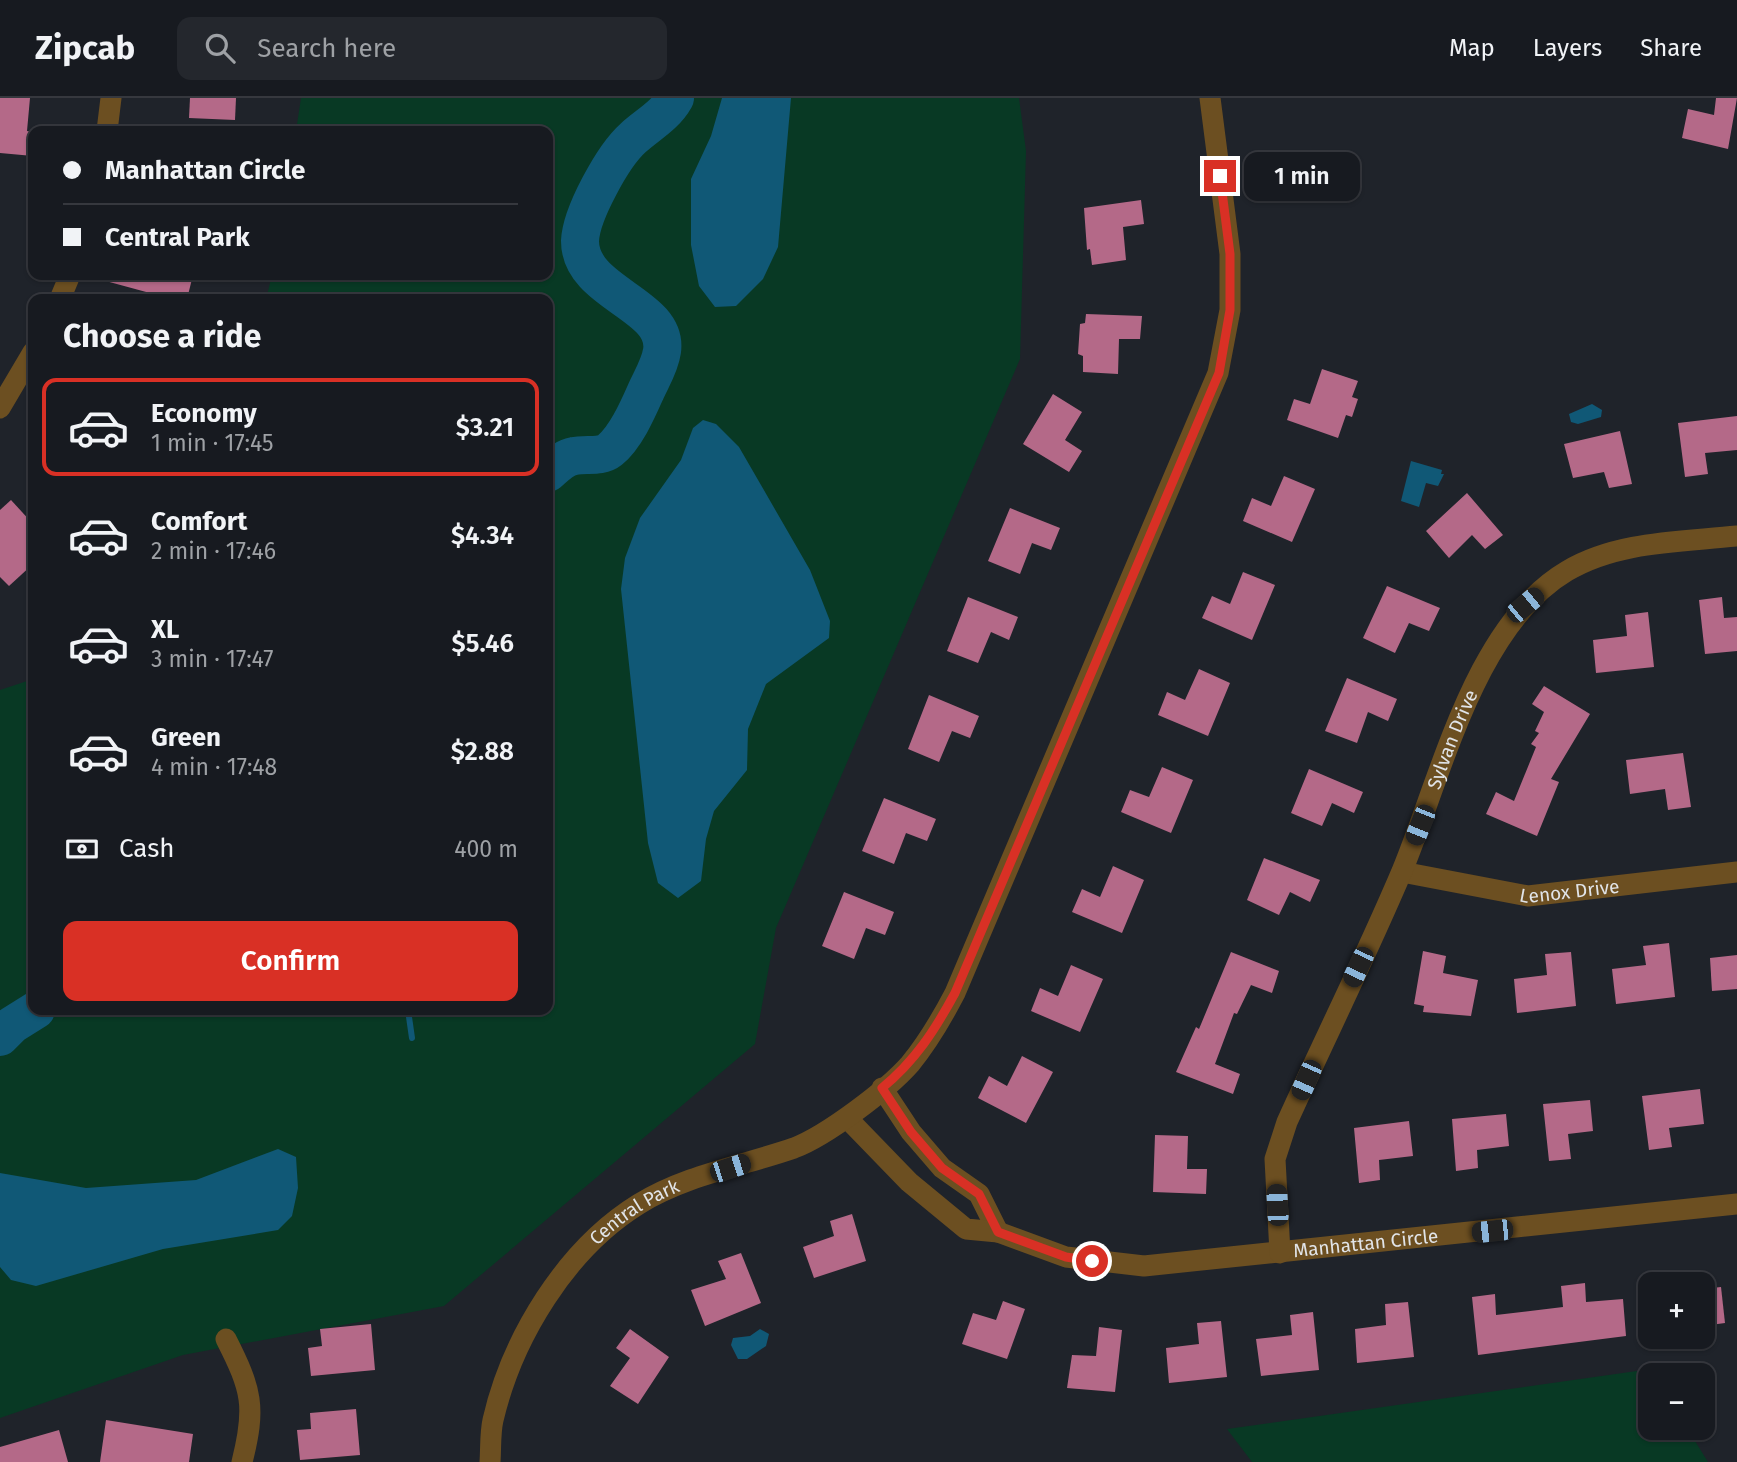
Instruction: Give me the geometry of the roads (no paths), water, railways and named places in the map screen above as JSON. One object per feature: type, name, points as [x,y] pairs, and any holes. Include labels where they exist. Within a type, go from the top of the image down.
[{"type":"street","points":[[108,126],[111,98]]},
{"type":"street","name":"Central Park","points":[[490,1462],[492,1421],[515,1352],[548,1294],[586,1248],[638,1205],[693,1179],[797,1147],[847,1118],[908,1066],[935,1029],[955,993],[1219,373],[1230,310],[1230,254],[1210,98]]},
{"type":"street","points":[[0,408],[28,360]]},
{"type":"street","name":"Sylvan Drive","points":[[1280,1253],[1275,1159],[1287,1122],[1402,872],[1492,649],[1525,605],[1567,571],[1604,555],[1635,547],[1737,536]]},
{"type":"street","name":"Lenox Drive","points":[[1402,872],[1528,896],[1737,872]]},
{"type":"street","points":[[882,1088],[911,1132],[942,1168],[979,1194],[998,1232]]},
{"type":"street","name":"Manhattan Circle","points":[[847,1118],[909,1182],[966,1229],[998,1232],[1066,1257],[1144,1266],[1737,1204]]},
{"type":"street","points":[[226,1339],[245,1377],[252,1422],[242,1462]]},
{"type":"water","points":[[722,98],[791,98],[778,247],[763,279],[736,306],[715,307],[699,286],[691,245],[691,179],[711,136]]},
{"type":"water","points":[[1592,404],[1602,410],[1601,417],[1578,424],[1571,422],[1569,414]]},
{"type":"water","points":[[703,420],[716,424],[739,447],[810,570],[830,621],[829,638],[766,684],[748,729],[747,770],[714,811],[706,839],[701,881],[678,898],[658,883],[648,843],[621,589],[625,558],[640,518],[681,460],[693,428]]},
{"type":"water","points":[[1411,461],[1442,470],[1441,474],[1444,474],[1438,486],[1426,483],[1419,507],[1401,501]]},
{"type":"water","points":[[278,1149],[296,1157],[298,1188],[292,1216],[278,1230],[163,1249],[36,1286],[11,1280],[0,1267],[0,1173],[86,1188],[196,1180]]},
{"type":"water","points":[[760,1329],[769,1334],[766,1346],[747,1359],[738,1359],[731,1345],[733,1338],[750,1336]]},
{"type":"waterway","points":[[553,469],[566,459],[579,455],[602,454],[616,444],[631,422],[660,361],[660,335],[652,321],[594,274],[584,259],[580,241],[592,201],[616,158],[675,98]]},
{"type":"waterway","points":[[0,1037],[28,1015]]},
{"type":"waterway","points":[[409,1015],[412,1038]]}]
